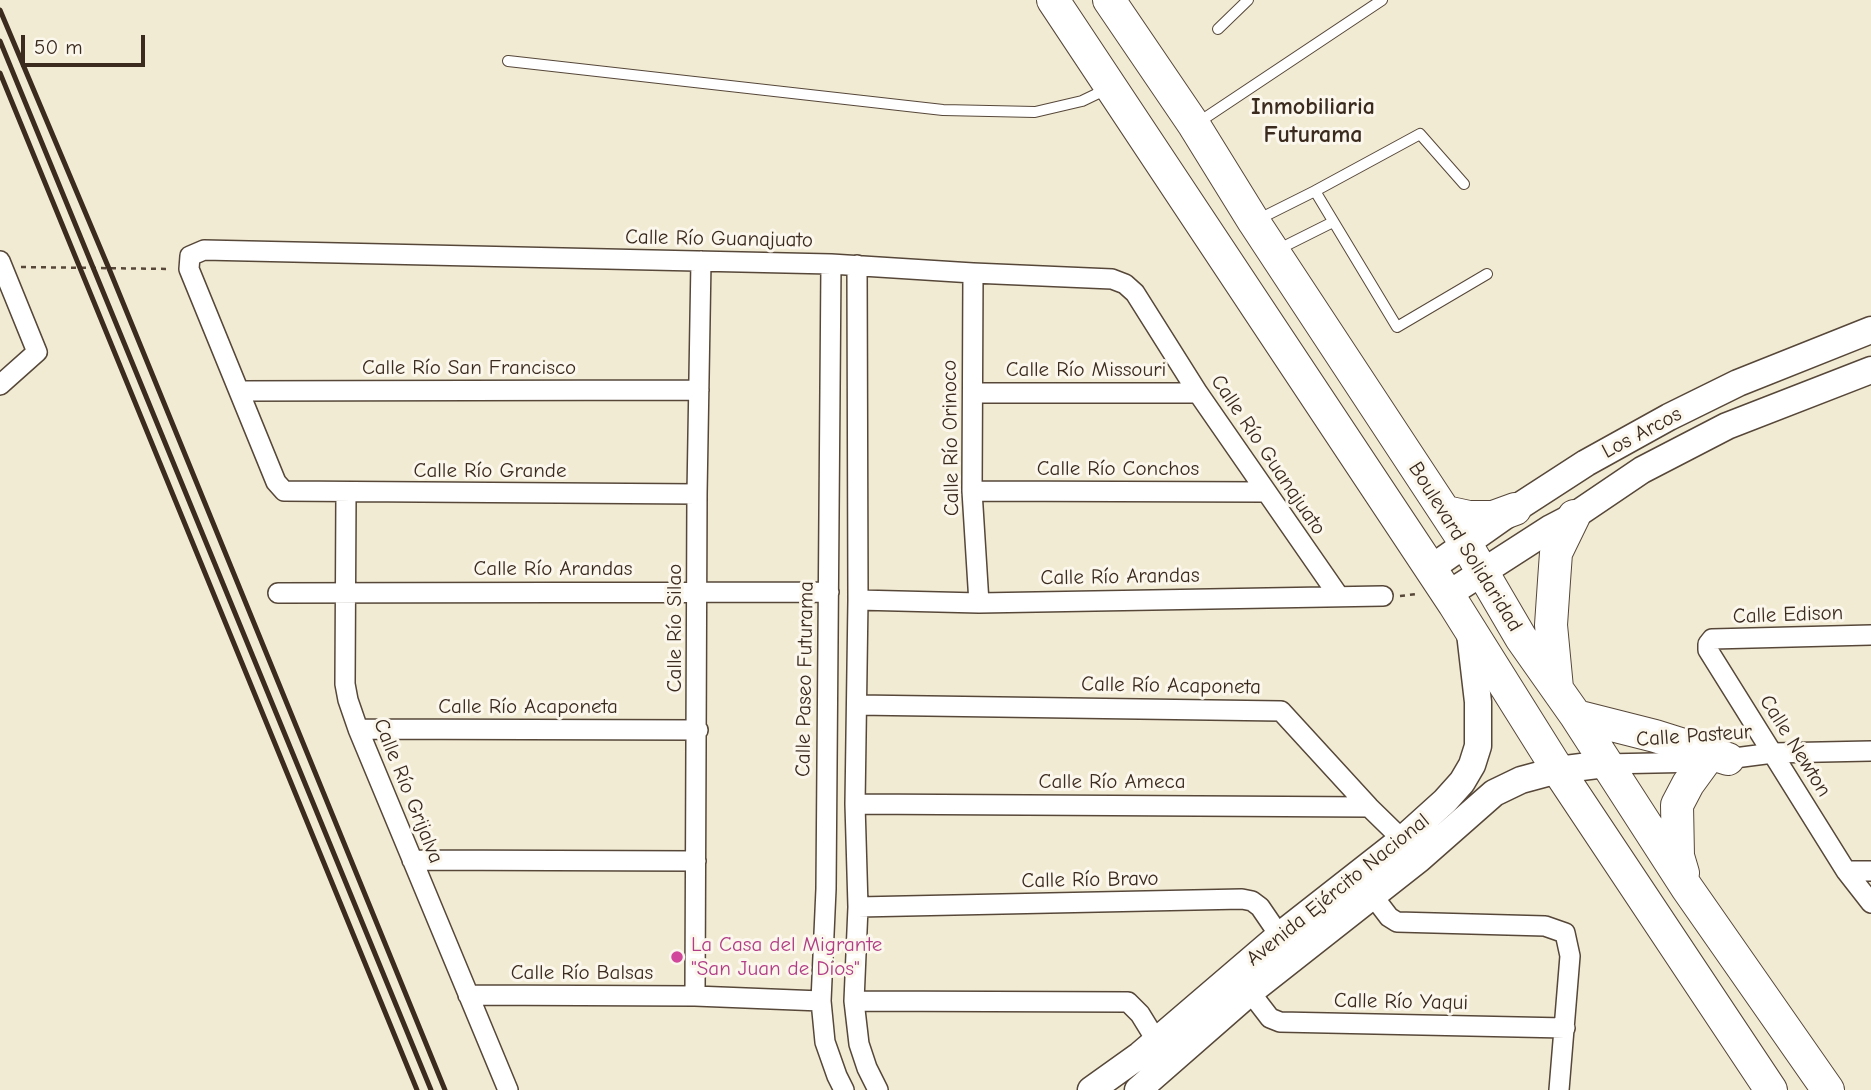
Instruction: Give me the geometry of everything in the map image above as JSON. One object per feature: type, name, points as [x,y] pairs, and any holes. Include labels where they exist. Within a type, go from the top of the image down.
[{"type":"highway","name":"Boulevard Solidaridad","points":[[1053,0],[1439,582],[1558,770],[1771,1090]]},
{"type":"highway","name":"Boulevard Solidaridad","points":[[1109,0],[1194,125],[1273,252],[1446,512],[1521,638],[1687,888],[1828,1090]]},
{"type":"highway","points":[[1220,254],[1236,242],[1246,243],[1254,248],[1326,353],[1360,385]]},
{"type":"highway","points":[[1446,512],[1469,517],[1493,517],[1515,509]]},
{"type":"highway","points":[[1574,516],[1556,554],[1551,625],[1567,704],[1716,760],[1688,784],[1677,805],[1678,856],[1687,888]]},
{"type":"main road","name":"Los Arcos","points":[[1439,582],[1466,544],[1586,463],[1738,383],[1871,330]]},
{"type":"main road","name":"Los Arcos","points":[[1439,582],[1484,572],[1642,470],[1727,426],[1871,369]]},
{"type":"main road","name":"Avenida Ejército Nacional","points":[[1141,1089],[1250,992],[1287,946],[1373,896],[1462,782],[1472,765],[1478,746],[1478,702],[1470,633]]},
{"type":"main road","name":"Avenida Ejército Nacional","points":[[1091,1090],[1287,946],[1412,849],[1494,793],[1521,780],[1558,770],[1605,764]]},
{"type":"street","name":"Calle Río Guanajuato","points":[[189,269],[190,256],[204,250],[831,264],[1112,279],[1125,284],[1135,293],[1264,492],[1338,595]]},
{"type":"street","name":"Calle Río Silao","points":[[695,996],[701,261]]},
{"type":"street","points":[[0,385],[37,352],[1,264]]},
{"type":"street","name":"Calle Paseo Futurama","points":[[831,264],[826,848],[821,1000],[825,1042],[844,1090]]},
{"type":"street","points":[[857,265],[858,600],[855,850],[858,907],[853,1001],[859,1044],[878,1090]]},
{"type":"street","points":[[189,269],[239,391]]},
{"type":"street","name":"Calle Río Orinoco","points":[[973,273],[972,491],[979,603]]},
{"type":"street","name":"Calle Río San Francisco","points":[[239,391],[699,390]]},
{"type":"street","name":"Calle Río Grande","points":[[239,391],[276,482],[284,491],[697,494]]},
{"type":"street","name":"Calle Río Missouri","points":[[973,393],[1198,393]]},
{"type":"street","name":"Calle Río Conchos","points":[[972,491],[1264,492]]},
{"type":"street","name":"Calle Río Grijalva","points":[[346,493],[345,684],[358,729],[508,1090]]},
{"type":"street","points":[[829,566],[857,567]]},
{"type":"street","name":"Calle Río Arandas","points":[[278,593],[829,592]]},
{"type":"street","name":"Calle Río Arandas","points":[[858,600],[979,603],[1383,596]]},
{"type":"street","name":"Calle Edison","points":[[1708,644],[1712,639],[1871,635]]},
{"type":"street","name":"Calle Newton","points":[[1708,644],[1708,650],[1846,871],[1871,903]]},
{"type":"street","points":[[828,648],[856,649]]},
{"type":"street","name":"Calle Río Acaponeta","points":[[857,705],[1281,711],[1369,807],[1412,849]]},
{"type":"street","name":"Calle Río Acaponeta","points":[[358,729],[698,730]]},
{"type":"street","name":"Calle Pasteur","points":[[1605,764],[1716,760],[1773,752],[1871,751]]},
{"type":"street","name":"Calle Río Ameca","points":[[855,804],[1369,807]]},
{"type":"street","points":[[826,848],[855,850]]},
{"type":"street","points":[[412,860],[696,860]]},
{"type":"street","points":[[1846,871],[1871,871]]},
{"type":"street","points":[[1373,896],[1389,917],[1397,922],[1545,926],[1565,933],[1570,956],[1559,1090]]},
{"type":"street","name":"Calle Río Bravo","points":[[858,907],[1242,899],[1252,901],[1260,907],[1287,946]]},
{"type":"street","name":"Calle Río Yaqui","points":[[1250,992],[1270,1018],[1280,1022],[1565,1028]]},
{"type":"street","name":"Calle Río Balsas","points":[[468,995],[695,996],[821,1000]]},
{"type":"street","points":[[853,1001],[1128,1002],[1140,1014],[1148,1047],[1141,1089]]},
{"type":"lane","points":[[1218,29],[1248,0]]},
{"type":"lane","points":[[1194,125],[1382,0]]},
{"type":"lane","points":[[508,61],[943,110],[1035,112],[1082,101],[1111,87]]},
{"type":"lane","points":[[1254,222],[1420,134],[1464,184]]},
{"type":"lane","points":[[1315,191],[1397,327],[1487,274]]},
{"type":"lane","points":[[1273,252],[1333,222]]},
{"type":"path","points":[[1,264],[189,269]]},
{"type":"path","points":[[1383,596],[1413,596],[1439,582]]},
{"type":"railway","points":[[0,10],[110,271],[445,1090]]},
{"type":"railway","points":[[0,41],[431,1090]]},
{"type":"railway","points":[[0,73],[417,1090]]},
{"type":"place","name":"La Casa del Migrante \"San Juan de Dios\"","points":[[677,957]]},
{"type":"district","name":"Inmobiliaria Futurama","points":[[1313,121]]}]
